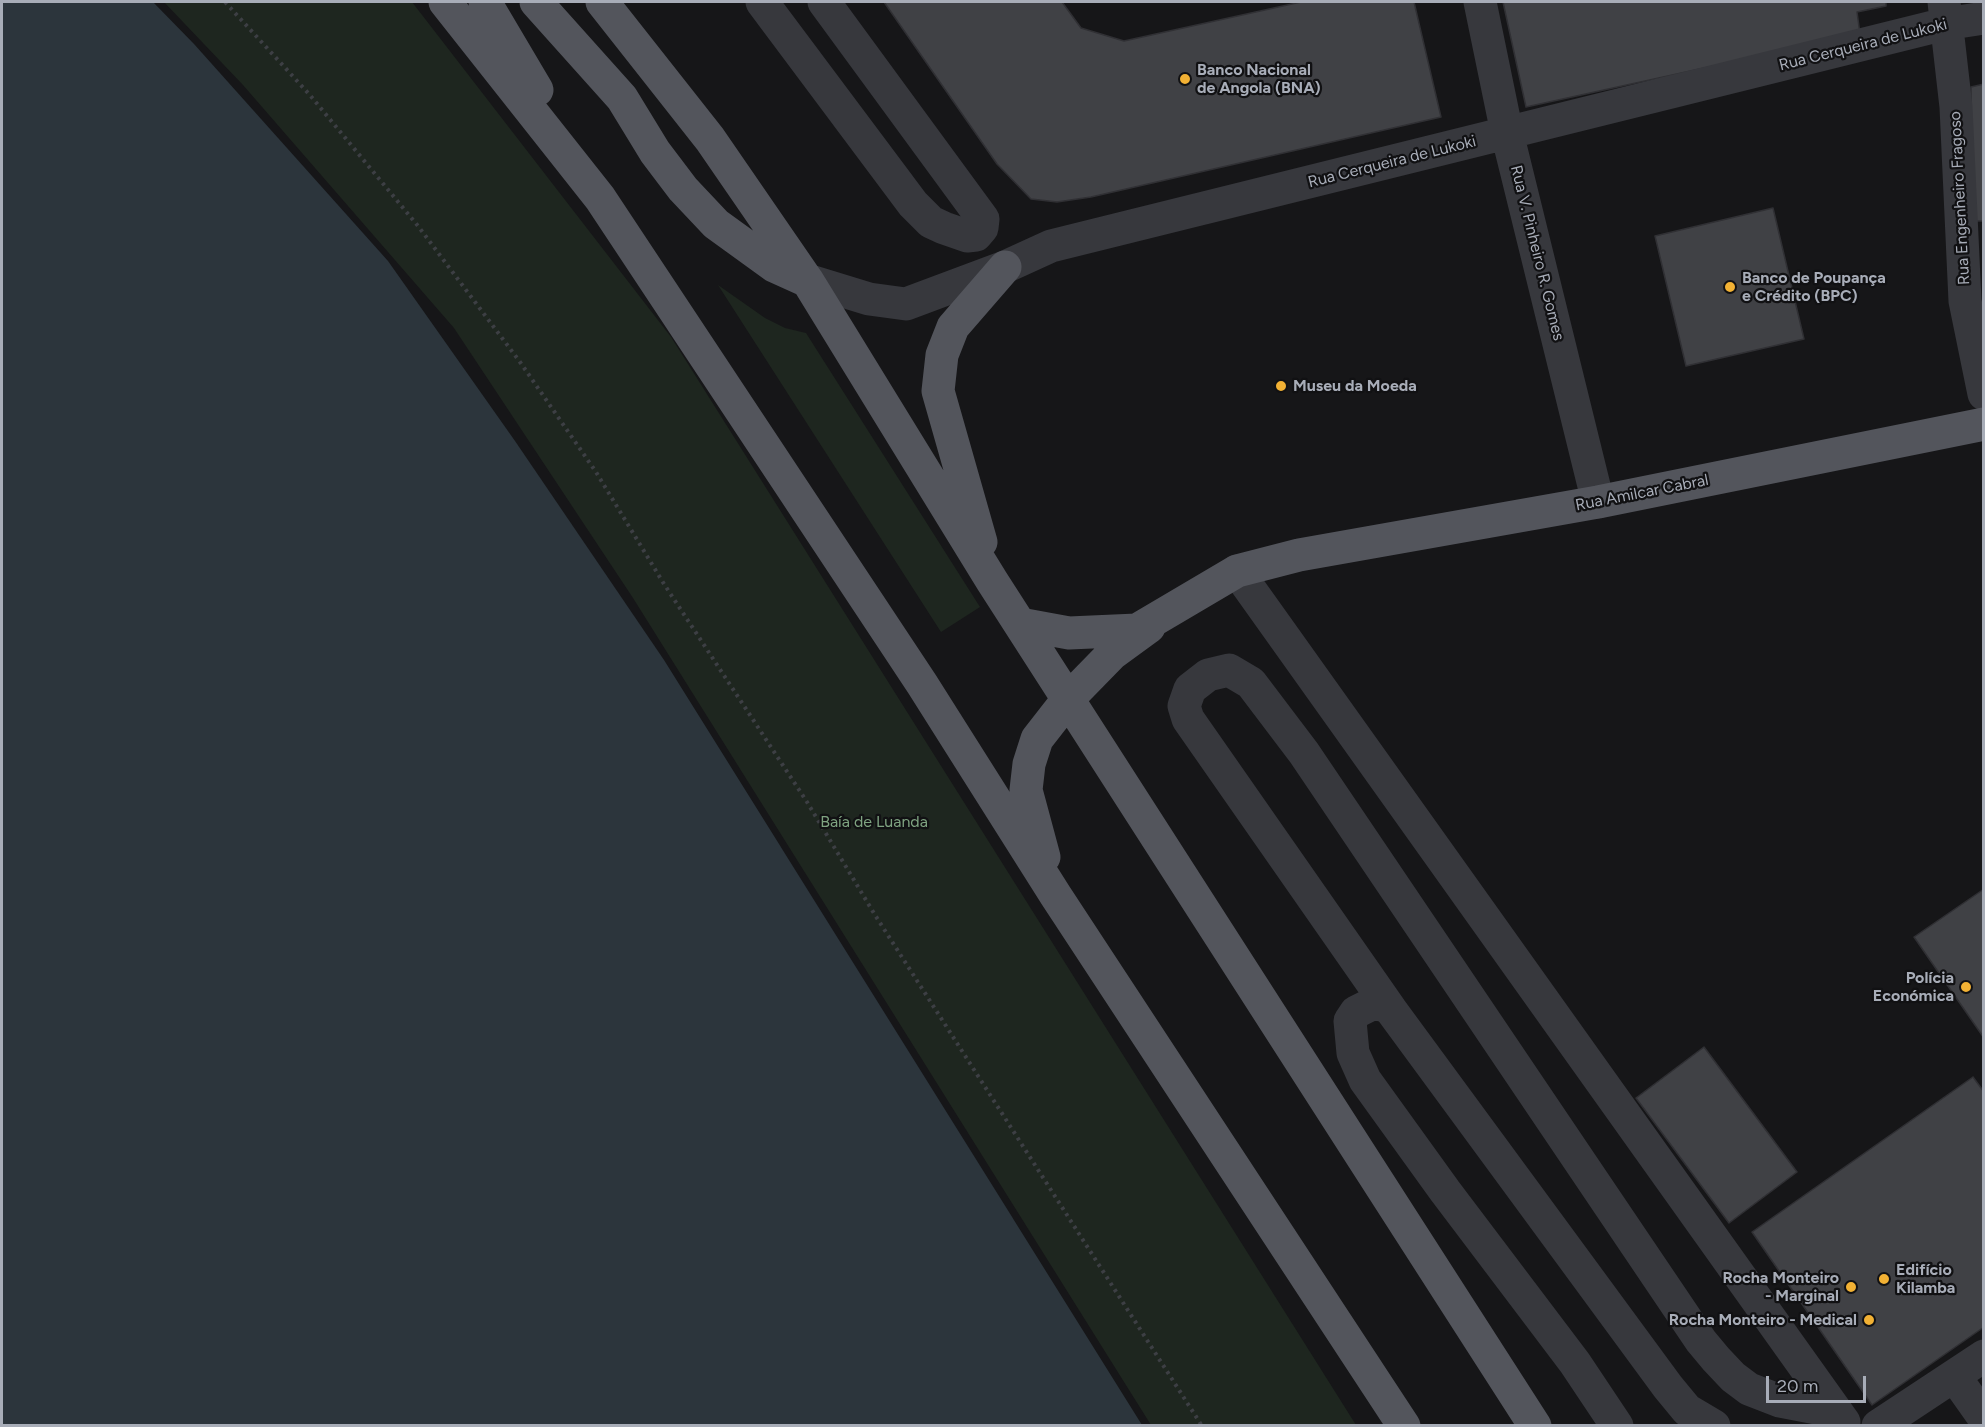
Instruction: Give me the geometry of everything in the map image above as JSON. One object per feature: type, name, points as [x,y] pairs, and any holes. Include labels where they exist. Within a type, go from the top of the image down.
[{"type":"main road","points":[[445,2],[600,198]]},
{"type":"main road","points":[[484,2],[600,198],[922,684],[1056,896],[1404,1425]]},
{"type":"main road","points":[[536,2],[622,98],[655,152],[683,189],[716,224],[774,266],[807,280]]},
{"type":"main road","points":[[602,2],[710,139],[807,280],[992,581],[1070,698],[1535,1425]]},
{"type":"main road","points":[[992,581],[938,391],[942,355],[953,327],[1005,267]]},
{"type":"main road","name":"Rua Amilcar Cabral","points":[[1170,612],[1237,571],[1299,555],[1598,502],[1983,424]]},
{"type":"main road","points":[[1056,896],[1032,819],[1026,790],[1029,764],[1037,740],[1070,698],[1112,654],[1170,612]]},
{"type":"main road","points":[[1020,624],[1069,633],[1137,630],[1170,612]]},
{"type":"street","points":[[762,2],[921,213],[938,225],[967,236],[976,235],[982,228],[983,219]]},
{"type":"street","points":[[824,2],[983,219],[1004,242],[1025,254],[1051,246]]},
{"type":"street","name":"Rua V. Pinheiro R. Gomes","points":[[1480,2],[1507,133],[1598,502]]},
{"type":"street","name":"Rua Cerqueira de Lukoki","points":[[807,280],[869,299],[906,304],[1005,267],[1051,246],[1507,133],[1945,13],[1983,18]]},
{"type":"street","name":"Rua Engenheiro Fragoso","points":[[1945,13],[1956,107],[1965,301],[1983,394]]},
{"type":"street","points":[[1237,571],[1842,1419]]},
{"type":"street","points":[[1697,1420],[1390,1010],[1188,718],[1184,706],[1190,689],[1208,675],[1229,670],[1251,683],[1304,753],[1701,1341],[1716,1359],[1733,1377],[1749,1389],[1780,1401],[1842,1419]]},
{"type":"street","points":[[1390,1010],[1384,1005],[1372,1004],[1356,1012],[1350,1021],[1353,1053],[1365,1080],[1445,1191],[1575,1363],[1617,1425]]},
{"type":"street","points":[[1878,1425],[1955,1377],[1983,1356]]},
{"type":"street","points":[[1955,1377],[1983,1418]]},
{"type":"path","points":[[225,2],[309,94],[418,226],[520,362],[596,472],[664,584],[807,802],[875,915],[1202,1425]]},
{"type":"green space","name":"Baía de Luanda","points":[[164,2],[412,2],[671,337],[1356,1425],[1151,1425],[633,598],[454,328],[243,85]]},
{"type":"green space","points":[[718,285],[765,318],[785,328],[806,333],[980,607],[941,632]]},
{"type":"shaded area","points":[[2,2],[153,2],[194,44],[388,261],[515,441],[664,660],[1142,1425],[2,1425]]},
{"type":"building","name":"Banco Nacional de Angola (BNA)","points":[[884,2],[1062,2],[1081,28],[1124,41],[1301,2],[1414,2],[1441,117],[1091,197],[1057,202],[1031,199],[997,164]]},
{"type":"building","points":[[1503,2],[1886,2],[1886,6],[1857,12],[1860,34],[1526,107]]},
{"type":"building","points":[[1984,84],[1984,221],[1972,221],[1971,87]]},
{"type":"building","name":"Banco de Poupança e Crédito (BPC)","points":[[1773,208],[1804,339],[1686,366],[1655,236]]},
{"type":"building","name":"Polícia Económica","points":[[1984,889],[1984,1038],[1914,937]]},
{"type":"building","points":[[1704,1047],[1797,1172],[1729,1223],[1636,1098]]},
{"type":"building","name":"Edifício Kilamba","points":[[1973,1077],[1984,1092],[1984,1327],[1872,1405],[1752,1232]]},
{"type":"place","name":"Banco Nacional de Angola (BNA)","points":[[1185,79]]},
{"type":"place","name":"Banco de Poupança e Crédito (BPC)","points":[[1730,287]]},
{"type":"place","name":"Museu da Moeda","points":[[1281,386]]},
{"type":"place","name":"Polícia Económica","points":[[1966,987]]},
{"type":"place","name":"Edifício Kilamba","points":[[1884,1279]]},
{"type":"place","name":"Rocha Monteiro - Marginal","points":[[1851,1287]]},
{"type":"place","name":"Rocha Monteiro - Medical","points":[[1869,1320]]}]
